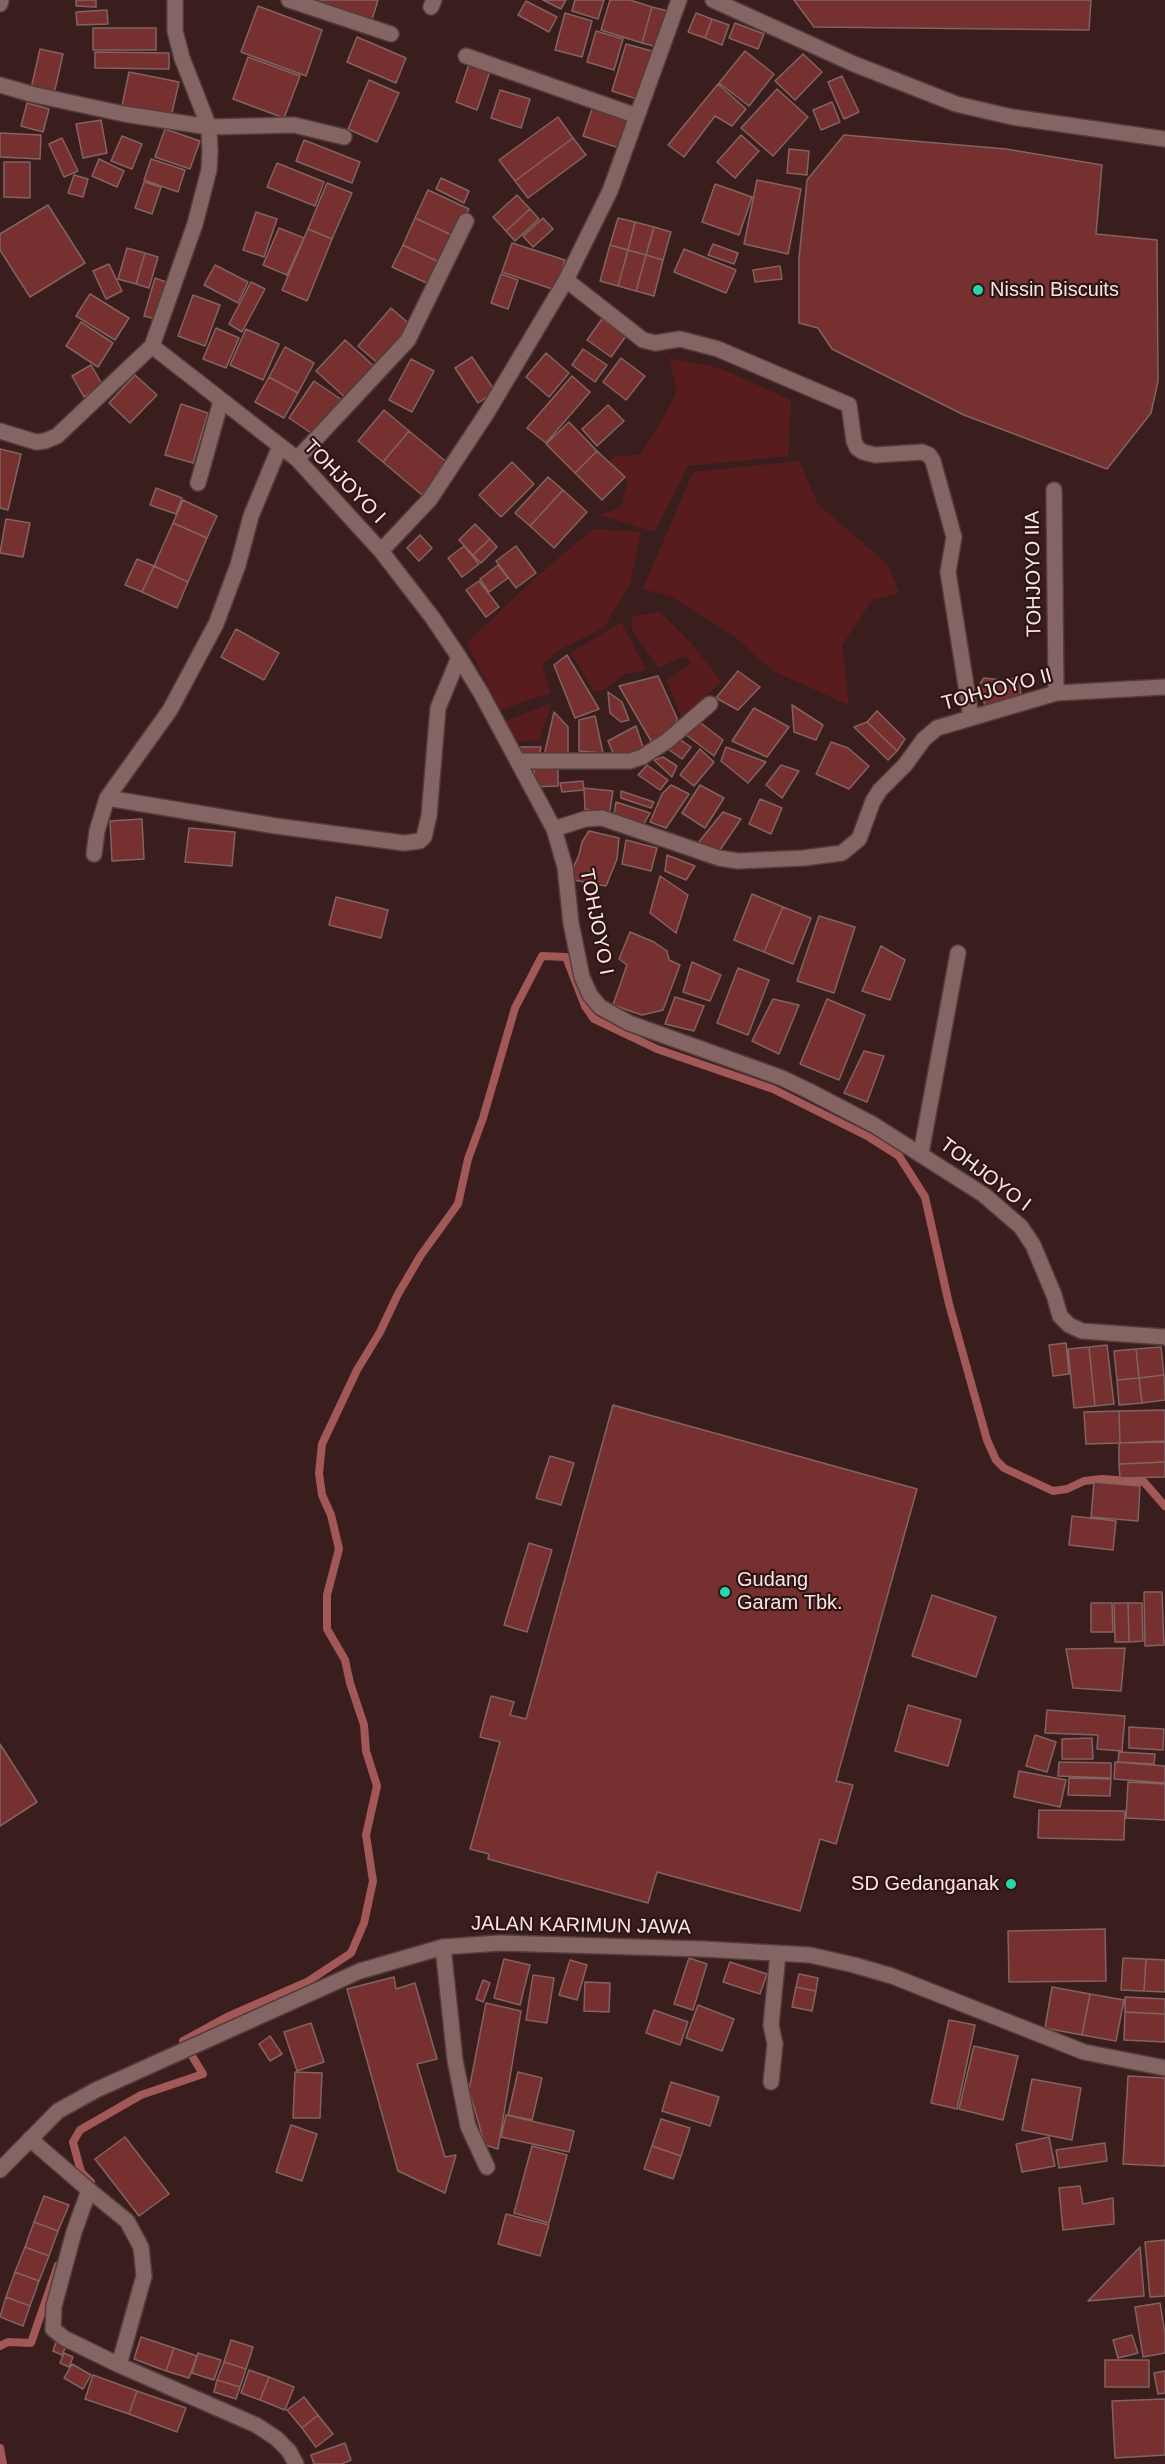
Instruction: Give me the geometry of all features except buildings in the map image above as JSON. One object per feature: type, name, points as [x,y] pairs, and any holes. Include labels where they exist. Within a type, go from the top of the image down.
[{"type":"street","points":[[0,431],[36,442],[57,436],[152,346],[195,224],[204,190],[210,152],[209,127],[182,58],[175,32],[175,0]]},
{"type":"street","points":[[289,0],[391,34]]},
{"type":"street","points":[[381,551],[430,499],[488,411],[566,280],[610,191],[679,0]]},
{"type":"street","points":[[712,0],[854,64],[956,104],[1012,117],[1165,139]]},
{"type":"street","points":[[466,56],[637,117]]},
{"type":"street","points":[[0,85],[124,114],[209,127],[294,125],[344,137]]},
{"type":"street","points":[[297,459],[408,340],[466,221]]},
{"type":"street","points":[[566,280],[643,340],[655,343],[680,339],[718,349],[849,405],[857,448],[874,455],[922,452],[933,461],[954,537],[948,572],[971,717]]},
{"type":"street","name":"TOHJOYO I","points":[[152,346],[297,459],[381,551],[432,617],[459,657],[554,829],[565,867],[571,923],[582,977],[590,995],[600,1006],[629,1023],[782,1078],[838,1106],[921,1154],[984,1196],[1021,1227],[1034,1245],[1060,1316],[1069,1325],[1082,1331],[1165,1337]]},
{"type":"street","points":[[198,483],[221,401]]},
{"type":"street","points":[[94,854],[97,831],[107,798],[170,710],[216,624],[238,565],[251,516],[280,446]]},
{"type":"street","name":"TOHJOYO IIA","points":[[1054,490],[1056,693]]},
{"type":"street","points":[[107,798],[276,826],[404,843],[420,841],[424,837],[429,816],[438,708],[459,657]]},
{"type":"street","name":"TOHJOYO II","points":[[554,829],[585,819],[602,818],[719,858],[738,861],[804,858],[842,853],[859,839],[873,801],[880,790],[905,765],[924,739],[937,728],[1056,693],[1165,687]]},
{"type":"street","points":[[518,761],[630,761],[642,757],[667,741],[710,704]]},
{"type":"street","points":[[921,1154],[958,953]]},
{"type":"street","name":"JALAN KARIMUN JAWA","points":[[0,2170],[58,2111],[125,2076],[303,1999],[360,1971],[443,1947],[500,1943],[704,1948],[810,1955],[854,1965],[930,1991],[1084,2052],[1165,2068]]},
{"type":"street","points":[[443,1947],[455,2060],[468,2126],[487,2167]]},
{"type":"street","points":[[771,2082],[775,2044],[771,2025],[778,1954]]},
{"type":"street","points":[[30,2139],[128,2221],[141,2247],[144,2276],[119,2365]]},
{"type":"street","points":[[89,2190],[74,2232],[54,2306],[53,2329],[64,2338],[119,2365],[256,2425],[276,2438],[289,2451],[297,2464]]},
{"type":"shaded area","points":[[669,358],[719,368],[791,400],[788,456],[688,466],[654,532],[601,515],[621,507],[628,481],[607,464],[615,456],[640,455],[677,391]]},
{"type":"shaded area","points":[[799,461],[818,504],[889,566],[899,593],[872,600],[842,645],[849,705],[773,671],[734,636],[672,597],[643,589],[693,472]]},
{"type":"shaded area","points":[[593,529],[641,532],[630,584],[604,627],[559,650],[542,665],[550,693],[500,710],[467,643],[533,580]]},
{"type":"shaded area","points":[[660,612],[695,648],[721,682],[682,719],[667,680],[689,665],[692,660],[683,656],[659,668],[632,630],[632,616]]},
{"type":"shaded area","points":[[621,622],[646,670],[625,674],[601,691],[593,690],[571,653]]},
{"type":"shaded area","points":[[552,703],[539,740],[514,742],[506,721]]},
{"type":"waterway","points":[[89,2186],[91,2182],[81,2172],[73,2142],[80,2130],[141,2095],[203,2074],[183,2041],[227,2017],[307,1982],[351,1953],[364,1923],[373,1881],[366,1835],[377,1786],[366,1751],[364,1725],[345,1660],[327,1629],[327,1595],[339,1549],[331,1515],[322,1495],[319,1473],[322,1444],[357,1370],[380,1332],[398,1294],[421,1255],[458,1204],[468,1159],[483,1118],[515,1008],[542,956],[566,957],[585,1006],[594,1019],[657,1049],[773,1089],[869,1137],[899,1156],[925,1197],[949,1304],[987,1440],[996,1460],[1004,1468],[1053,1491],[1067,1489],[1084,1481],[1102,1479],[1144,1482],[1165,1506]]},
{"type":"waterway","points":[[0,2346],[8,2342],[31,2343],[58,2265]]},
{"type":"waterway","points":[[0,2448],[3,2464]]},
{"type":"place","name":"Nissin Biscuits","points":[[978,290]]},
{"type":"place","name":"Gudang Garam Tbk.","points":[[725,1592]]},
{"type":"place","name":"SD Gedanganak","points":[[1011,1884]]}]
